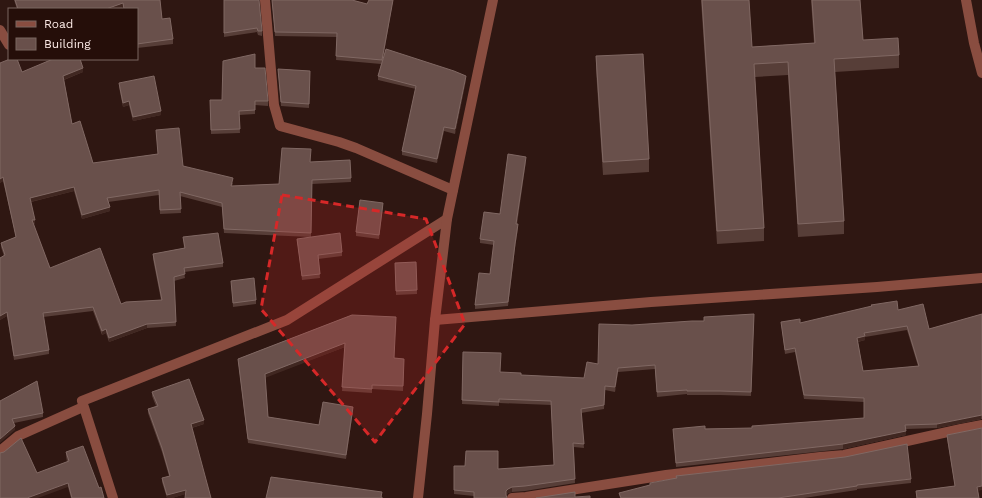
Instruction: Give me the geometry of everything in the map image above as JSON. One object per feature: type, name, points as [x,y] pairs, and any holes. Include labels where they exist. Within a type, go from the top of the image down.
[{"type":"street","points":[[264,0],[274,105],[280,126],[356,148],[453,190]]},
{"type":"street","points":[[418,498],[427,414],[434,320],[447,219],[493,0]]},
{"type":"street","points":[[966,0],[974,43],[982,73]]},
{"type":"street","points":[[0,30],[8,43]]},
{"type":"street","points":[[113,498],[82,401],[287,320],[447,219]]},
{"type":"street","points":[[434,320],[651,302],[877,287],[982,278]]},
{"type":"street","points":[[0,452],[18,436],[83,407]]},
{"type":"street","points":[[512,498],[666,475],[844,455],[982,425]]},
{"type":"highlighted area","points":[[282,195],[426,219],[465,324],[375,442],[261,309]]},
{"type":"building","points":[[15,0],[160,0],[162,19],[170,18],[173,39],[138,44],[138,8],[124,8],[123,3],[109,8],[18,8]]},
{"type":"building","points":[[224,0],[259,0],[262,31],[258,31],[257,28],[224,33]]},
{"type":"building","points":[[272,0],[352,0],[367,4],[369,0],[393,0],[382,60],[336,56],[337,33],[275,32]]},
{"type":"building","points":[[702,0],[749,0],[752,47],[815,43],[812,0],[860,0],[863,40],[898,38],[899,55],[834,59],[844,221],[798,224],[788,62],[754,64],[764,228],[717,231]]},
{"type":"building","points":[[386,49],[466,76],[455,129],[444,127],[437,159],[402,151],[416,86],[378,76]]},
{"type":"building","points":[[255,54],[255,68],[265,68],[268,101],[255,101],[255,110],[239,111],[240,129],[211,130],[210,100],[222,100],[223,61]]},
{"type":"building","points":[[643,54],[649,159],[603,162],[596,56]]},
{"type":"building","points":[[8,60],[17,60],[22,72],[51,60],[80,60],[83,68],[63,76],[72,124],[80,121],[93,163],[158,154],[156,130],[179,128],[183,166],[233,178],[231,186],[279,184],[282,148],[311,149],[310,162],[350,160],[351,178],[312,180],[311,233],[224,229],[222,203],[180,192],[181,209],[160,210],[159,190],[107,198],[110,207],[82,215],[74,187],[30,198],[35,220],[32,220],[50,268],[100,248],[121,304],[126,302],[162,300],[153,254],[185,248],[183,237],[218,233],[223,263],[184,268],[185,274],[174,277],[176,322],[147,324],[109,338],[106,329],[102,331],[93,307],[43,313],[49,350],[14,356],[7,312],[0,316],[0,258],[5,255],[1,243],[16,237],[3,177],[0,179],[0,63]]},
{"type":"building","points":[[278,69],[310,71],[309,104],[281,102]]},
{"type":"building","points":[[154,76],[161,111],[133,117],[129,101],[123,103],[119,83]]},
{"type":"building","points":[[508,154],[526,157],[516,224],[518,224],[508,302],[475,305],[479,273],[490,274],[494,241],[480,239],[484,212],[500,214]]},
{"type":"building","points":[[360,200],[383,203],[379,235],[356,232]]},
{"type":"building","points":[[340,233],[342,252],[318,255],[320,274],[302,276],[297,239]]},
{"type":"building","points":[[416,262],[417,290],[396,291],[395,263]]},
{"type":"building","points":[[254,278],[256,300],[233,303],[231,281]]},
{"type":"building","points":[[897,301],[898,310],[923,304],[929,329],[982,314],[982,415],[937,424],[905,425],[906,431],[843,444],[676,463],[673,429],[705,426],[705,429],[752,428],[752,426],[864,418],[864,398],[804,395],[795,348],[785,350],[781,322],[800,319],[800,323],[872,306],[871,305]],"holes":[[[907,326],[919,366],[863,371],[857,338],[865,336],[864,333]]]},
{"type":"building","points":[[754,314],[751,392],[687,390],[657,392],[655,365],[618,368],[615,387],[605,386],[604,405],[581,409],[584,444],[573,443],[575,479],[512,487],[506,491],[507,498],[474,498],[474,492],[454,490],[454,466],[465,466],[466,451],[498,451],[498,469],[554,465],[551,401],[499,399],[499,402],[462,400],[463,352],[501,353],[500,372],[521,373],[521,375],[584,378],[587,362],[598,364],[599,324],[632,325],[704,321],[704,317]]},
{"type":"building","points":[[352,315],[396,317],[394,358],[404,359],[403,386],[372,385],[372,389],[342,387],[345,343],[265,374],[268,417],[319,425],[323,402],[353,407],[346,455],[248,439],[238,359]]},
{"type":"building","points":[[189,379],[204,420],[191,424],[211,498],[185,498],[186,490],[167,495],[162,478],[170,476],[148,409],[158,406],[152,392]]},
{"type":"building","points":[[37,381],[43,413],[12,419],[15,426],[0,439],[0,401]]},
{"type":"building","points":[[982,428],[982,486],[977,487],[979,498],[917,498],[916,491],[955,486],[947,435]]},
{"type":"building","points":[[21,438],[37,473],[69,461],[66,452],[83,446],[99,488],[101,487],[104,498],[72,498],[68,483],[27,498],[0,498],[0,453],[4,452]]},
{"type":"building","points":[[907,444],[911,479],[857,485],[778,498],[621,498],[619,493],[650,485],[650,483],[677,478],[676,476],[845,457]]},
{"type":"building","points":[[271,477],[382,492],[382,498],[266,498]]},
{"type":"building","points":[[575,492],[575,497],[590,496],[590,498],[536,498]]}]
